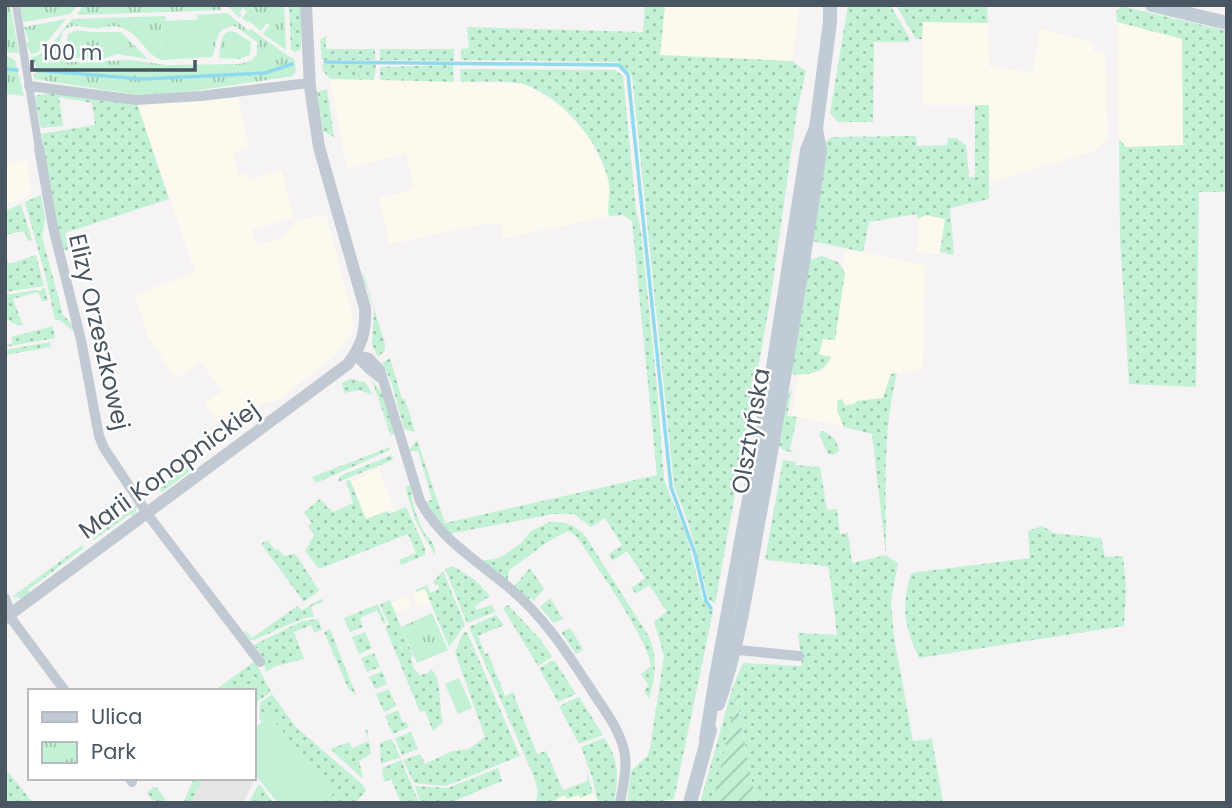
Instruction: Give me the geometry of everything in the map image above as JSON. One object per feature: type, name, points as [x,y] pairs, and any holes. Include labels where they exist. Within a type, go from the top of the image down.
[{"type":"main road","name":"Olsztyńska","points":[[690,803],[728,649],[807,150],[816,128],[830,5]]},
{"type":"main road","name":"Olsztyńska","points":[[830,22],[836,5]]},
{"type":"main road","points":[[1152,5],[1227,23]]},
{"type":"street","name":"Elizy Orzeszkowej","points":[[16,5],[53,227],[81,340],[99,436],[104,448],[151,519],[260,662]]},
{"type":"street","points":[[306,5],[309,83],[319,148],[365,308],[366,328],[355,355],[382,379],[420,501],[427,515],[458,549],[531,606],[553,631],[614,725],[623,748],[626,766],[620,803]]},
{"type":"street","points":[[29,86],[136,100],[201,96],[309,83]]},
{"type":"street","name":"Marii Konopnickiej","points":[[8,616],[348,364],[355,355]]},
{"type":"street","points":[[5,598],[8,616],[64,689]]},
{"type":"street","points":[[728,649],[799,656]]},
{"type":"shaded area","points":[[665,5],[800,5],[792,61],[660,55]]},
{"type":"shaded area","points":[[922,22],[988,23],[989,66],[1032,73],[1040,29],[1092,42],[1093,50],[1105,54],[1108,140],[1092,152],[989,183],[989,105],[922,105]]},
{"type":"shaded area","points":[[1117,22],[1182,38],[1183,145],[1126,147],[1119,139]]},
{"type":"shaded area","points":[[330,79],[524,84],[563,108],[591,140],[608,176],[611,194],[609,216],[502,239],[501,224],[486,224],[389,244],[379,198],[413,189],[406,153],[347,169]]},
{"type":"shaded area","points":[[238,98],[249,148],[233,153],[238,175],[246,174],[248,180],[282,170],[294,217],[252,230],[256,245],[284,237],[298,220],[326,215],[352,312],[353,325],[351,334],[336,355],[278,400],[261,404],[225,433],[205,403],[222,391],[201,362],[175,379],[146,333],[135,295],[195,272],[137,103]]},
{"type":"shaded area","points":[[27,159],[32,194],[5,206],[5,165]]},
{"type":"shaded area","points":[[925,215],[945,219],[939,255],[916,252],[918,219]]},
{"type":"shaded area","points":[[847,249],[925,265],[923,370],[891,374],[883,398],[844,405],[837,411],[843,426],[792,416],[798,375],[821,371],[831,357],[819,355],[823,339],[834,340],[845,273],[842,266]]},
{"type":"shaded area","points":[[379,469],[394,508],[366,519],[351,481]]},
{"type":"shaded area","points":[[425,589],[431,603],[418,608],[413,594]]},
{"type":"shaded area","points":[[408,597],[412,607],[395,613],[391,603]]},
{"type":"shaded area","points":[[202,780],[254,781],[243,803],[191,803]]},
{"type":"shaded area","points":[[593,793],[595,803],[549,803],[565,795],[579,795],[581,798]]},
{"type":"green space","points":[[5,5],[10,5],[19,53],[5,50]]},
{"type":"green space","points":[[20,5],[78,5],[70,14],[23,22]]},
{"type":"green space","points":[[83,5],[219,5],[221,10],[77,15]]},
{"type":"green space","points":[[226,5],[284,5],[286,50],[263,34],[270,25],[267,23],[261,31],[242,18],[247,12],[243,8],[239,13],[240,18]]},
{"type":"green space","points":[[289,5],[301,5],[301,49],[295,52],[291,50]]},
{"type":"green space","points":[[645,5],[665,5],[660,55],[792,61],[806,71],[797,111],[770,302],[715,604],[709,600],[688,522],[674,486],[632,76],[618,62],[461,60],[461,49],[469,48],[467,27],[643,32]]},
{"type":"green space","points":[[848,5],[890,5],[910,39],[909,42],[874,42],[873,122],[838,122],[830,113]]},
{"type":"green space","points":[[896,5],[987,5],[988,23],[923,22],[922,39],[916,39]]},
{"type":"green space","points":[[1121,6],[1227,31],[1227,192],[1199,192],[1196,387],[1129,384],[1120,238],[1119,139],[1126,147],[1183,145],[1182,39],[1117,22],[1116,12]]},
{"type":"green space","points":[[227,13],[249,31],[251,29],[294,58],[296,70],[293,76],[194,91],[138,95],[34,79],[35,63],[31,61],[31,57],[49,47],[72,19],[165,16],[166,20],[161,21],[162,60],[123,28],[76,26],[63,31],[60,42],[73,62],[131,60],[167,65],[240,64],[252,60],[257,54],[257,42],[235,26],[221,32],[211,57],[210,20],[197,20],[197,15]]},
{"type":"green space","points":[[66,19],[38,52],[31,54],[24,27]]},
{"type":"green space","points":[[210,19],[211,57],[162,60],[161,21]]},
{"type":"green space","points":[[76,30],[121,32],[148,59],[117,54],[103,59],[76,58],[66,45],[68,34]]},
{"type":"green space","points":[[229,31],[251,42],[250,55],[239,59],[219,58],[222,39]]},
{"type":"green space","points":[[326,36],[326,49],[375,49],[375,60],[322,60],[320,40]]},
{"type":"green space","points":[[380,49],[454,49],[454,61],[380,60]]},
{"type":"green space","points":[[5,55],[15,60],[24,96],[5,94]]},
{"type":"green space","points":[[322,64],[376,64],[374,80],[330,79],[323,71]]},
{"type":"green space","points":[[453,65],[454,82],[380,80],[380,67]]},
{"type":"green space","points":[[460,69],[615,70],[623,76],[657,387],[664,479],[688,540],[702,598],[713,611],[674,799],[652,803],[627,803],[631,771],[648,755],[650,748],[664,656],[654,621],[667,612],[649,585],[636,594],[631,588],[645,578],[627,551],[612,561],[609,554],[622,545],[605,518],[591,527],[574,514],[553,514],[454,533],[444,538],[425,502],[432,500],[418,451],[410,451],[417,440],[445,523],[657,475],[632,221],[623,215],[609,216],[609,185],[603,164],[588,136],[566,111],[540,91],[520,83],[461,82]]},
{"type":"green space","points":[[327,89],[334,137],[323,131],[317,92]]},
{"type":"green space","points":[[58,93],[137,103],[169,199],[65,233],[68,250],[62,250],[41,134],[95,125],[92,103],[59,97],[63,126],[41,128],[35,98],[38,95]]},
{"type":"green space","points":[[975,105],[989,105],[989,199],[950,208],[954,255],[940,252],[945,219],[926,215],[918,219],[917,214],[869,222],[863,252],[813,241],[825,142],[832,137],[916,136],[917,146],[947,145],[948,138],[956,138],[966,145],[969,177],[975,177]]},
{"type":"green space","points":[[41,195],[45,219],[42,236],[63,315],[74,326],[75,332],[55,320],[25,202]]},
{"type":"green space","points":[[21,204],[32,240],[28,241],[24,231],[5,235],[5,211]]},
{"type":"green space","points":[[5,255],[9,264],[36,255],[44,286],[5,292]]},
{"type":"green space","points":[[822,256],[838,262],[845,273],[835,340],[823,339],[819,354],[831,357],[819,371],[801,375],[788,373],[810,260]]},
{"type":"green space","points":[[363,273],[385,344],[385,350],[378,357],[372,344],[374,310]]},
{"type":"green space","points":[[43,288],[48,301],[42,301],[38,292],[13,299],[23,326],[12,323],[5,317],[5,295],[36,290],[39,292]]},
{"type":"green space","points":[[53,326],[55,338],[5,347],[5,342],[7,345],[13,343],[11,337]]},
{"type":"green space","points":[[50,342],[51,347],[5,355],[5,350]]},
{"type":"green space","points":[[390,358],[415,432],[404,429],[391,381],[382,363]]},
{"type":"green space","points":[[897,373],[887,441],[886,555],[872,434],[844,427],[837,411],[838,400],[842,399],[845,405],[883,398],[891,374]]},
{"type":"green space","points":[[350,379],[365,382],[373,395],[359,390],[344,393],[342,383]]},
{"type":"green space","points":[[372,380],[382,393],[395,432],[391,436]]},
{"type":"green space","points":[[792,389],[787,416],[797,417],[790,450],[794,451],[791,452],[781,448],[778,427]]},
{"type":"green space","points":[[822,431],[832,436],[837,444],[839,451],[833,455],[828,454],[819,434]]},
{"type":"green space","points":[[390,447],[390,450],[316,483],[312,477]]},
{"type":"green space","points":[[392,455],[393,460],[338,482],[340,476]]},
{"type":"green space","points":[[783,460],[796,462],[795,465],[820,467],[827,510],[837,509],[840,534],[848,533],[852,563],[886,555],[898,563],[891,600],[894,637],[913,741],[932,739],[943,803],[756,803],[737,700],[715,803],[700,803],[732,689],[743,663],[802,666],[798,633],[837,635],[829,569],[825,566],[765,560]]},
{"type":"green space","points":[[192,463],[195,468],[162,492],[159,488]]},
{"type":"green space","points":[[350,480],[366,519],[406,507],[425,548],[425,555],[401,565],[399,560],[416,553],[408,534],[319,569],[305,551],[314,535],[308,526],[312,523],[304,512],[320,499],[333,512],[353,503],[346,481]]},
{"type":"green space","points":[[411,485],[416,514],[433,544],[435,555],[415,520],[405,487]]},
{"type":"green space","points":[[138,504],[134,516],[130,514],[94,540],[93,538]]},
{"type":"green space","points":[[549,522],[570,525],[586,537],[648,635],[655,666],[649,699],[644,690],[649,686],[641,674],[651,666],[648,654],[619,601],[576,536],[568,531],[549,541],[509,570],[507,584],[479,561],[500,558],[521,543],[531,531]]},
{"type":"green space","points":[[1042,526],[1054,533],[1101,538],[1105,557],[1123,556],[1126,589],[1124,626],[919,658],[910,636],[905,607],[911,573],[1030,558],[1028,531]]},
{"type":"green space","points":[[267,540],[284,556],[294,554],[298,557],[319,591],[304,602],[261,544]]},
{"type":"green space","points":[[82,545],[84,548],[28,590],[30,593],[22,598],[12,597]]},
{"type":"green space","points":[[453,566],[475,580],[490,596],[475,606],[476,610],[492,605],[495,612],[467,623],[445,569]]},
{"type":"green space","points":[[530,568],[544,589],[534,601],[531,598],[522,601],[511,590]]},
{"type":"green space","points":[[443,571],[465,625],[449,647],[425,589],[416,592],[427,585],[430,593],[439,589],[438,584],[433,582]]},
{"type":"green space","points":[[550,598],[563,619],[554,623],[540,607]]},
{"type":"green space","points":[[321,599],[322,603],[311,606],[314,617],[304,618],[254,640],[250,640],[244,632],[252,638],[297,606],[302,610]]},
{"type":"green space","points":[[390,600],[413,656],[411,658],[414,669],[420,675],[431,669],[439,686],[443,722],[433,731],[425,711],[420,712],[385,627],[389,625],[380,604]]},
{"type":"green space","points":[[378,604],[386,623],[384,624],[377,610],[360,618],[363,627],[350,632],[344,618]]},
{"type":"green space","points":[[508,605],[540,639],[552,657],[538,666],[503,608]]},
{"type":"green space","points":[[432,613],[448,650],[417,663],[401,627]]},
{"type":"green space","points":[[496,615],[504,625],[478,636],[485,654],[488,653],[505,696],[513,692],[537,754],[546,751],[563,790],[588,781],[586,769],[593,793],[567,799],[565,795],[549,803],[536,803],[538,790],[531,770],[469,627]]},
{"type":"green space","points":[[318,619],[322,630],[314,633],[311,625],[294,632],[304,659],[276,666],[266,672],[261,654],[254,645],[302,621]]},
{"type":"green space","points":[[570,628],[583,649],[576,654],[561,632]]},
{"type":"green space","points":[[330,629],[356,695],[349,690],[324,632]]},
{"type":"green space","points":[[365,632],[372,648],[359,654],[352,637]]},
{"type":"green space","points":[[467,632],[520,756],[446,786],[414,783],[403,760],[420,754],[425,764],[452,751],[469,749],[485,737],[455,652],[463,633]]},
{"type":"green space","points":[[374,653],[380,667],[367,672],[361,658]]},
{"type":"green space","points":[[554,660],[576,694],[558,702],[539,668]]},
{"type":"green space","points":[[255,661],[271,692],[258,701],[256,720],[256,689],[217,689]]},
{"type":"green space","points":[[382,671],[387,684],[375,689],[369,677]]},
{"type":"green space","points":[[459,678],[472,708],[458,714],[445,684]]},
{"type":"green space","points":[[389,689],[396,706],[384,712],[376,694]]},
{"type":"green space","points":[[272,694],[296,727],[363,785],[366,791],[355,803],[322,803],[333,794],[270,716],[262,722],[259,718],[260,703]]},
{"type":"green space","points":[[579,697],[603,735],[579,744],[559,706]]},
{"type":"green space","points":[[736,697],[756,803],[713,803]]},
{"type":"green space","points":[[398,710],[403,723],[406,722],[409,727],[393,734],[385,716]]},
{"type":"green space","points":[[270,716],[333,794],[322,803],[278,803],[256,776],[256,726]]},
{"type":"green space","points":[[411,732],[418,749],[402,755],[395,738]]},
{"type":"green space","points":[[604,738],[615,761],[617,786],[614,803],[598,803],[581,747]]},
{"type":"green space","points":[[392,739],[400,757],[381,764],[380,743]]},
{"type":"green space","points":[[369,741],[371,754],[359,761],[362,778],[330,749],[349,742],[352,748]]},
{"type":"green space","points":[[401,760],[419,803],[401,803],[391,779],[384,782],[382,768]]},
{"type":"green space","points":[[5,768],[33,803],[5,803]]},
{"type":"green space","points":[[498,768],[502,781],[450,803],[421,803],[415,786],[448,788]]},
{"type":"green space","points":[[193,780],[202,780],[191,803],[183,803]]},
{"type":"green space","points":[[259,784],[274,803],[249,802]]},
{"type":"green space","points":[[153,787],[157,788],[168,803],[152,800],[147,792]]},
{"type":"waterway","points":[[325,62],[619,65],[628,75],[671,487],[695,554],[706,601],[711,608]]},
{"type":"waterway","points":[[33,70],[143,79],[265,73],[292,64]]},
{"type":"waterway","points":[[5,69],[17,70]]}]
